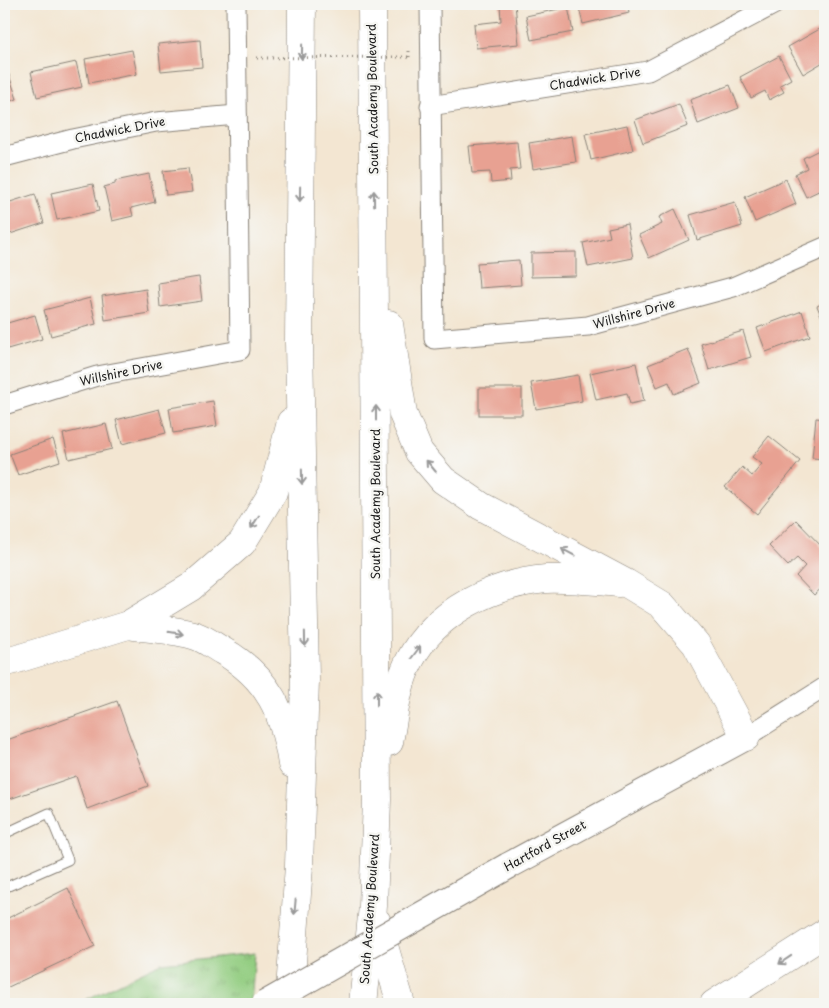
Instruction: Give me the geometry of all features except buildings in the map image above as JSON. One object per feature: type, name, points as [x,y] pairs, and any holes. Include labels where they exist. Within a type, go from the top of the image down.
[{"type":"highway","points":[[289,1004],[299,866],[305,680],[299,341],[302,4]]},
{"type":"highway","name":"South Academy Boulevard","points":[[363,1004],[373,906],[377,800],[375,234],[372,4]]},
{"type":"highway","points":[[375,234],[403,414],[419,452],[443,480],[481,506],[626,583],[662,605],[696,644],[746,737]]},
{"type":"highway","points":[[4,663],[128,626],[191,587],[242,543],[274,492],[290,429],[299,341]]},
{"type":"highway","points":[[377,800],[399,690],[410,660],[428,635],[450,614],[475,598],[510,584],[548,579],[626,583]]},
{"type":"highway","points":[[128,626],[197,636],[239,661],[263,683],[278,708],[288,736],[299,866]]},
{"type":"highway","points":[[373,906],[401,1004]]},
{"type":"highway","points":[[714,1004],[825,933]]},
{"type":"highway","points":[[277,1004],[292,947]]},
{"type":"street","points":[[236,4],[237,114]]},
{"type":"street","points":[[430,4],[430,106]]},
{"type":"street","name":"Chadwick Drive","points":[[430,106],[648,71],[775,4]]},
{"type":"street","name":"Willshire Drive","points":[[430,106],[434,339],[588,326],[733,287],[825,248]]},
{"type":"street","name":"Chadwick Drive","points":[[4,157],[74,139],[156,122],[237,114]]},
{"type":"street","name":"Willshire Drive","points":[[4,405],[96,376],[240,350],[237,114]]},
{"type":"street","name":"Hartford Street","points":[[265,1004],[508,866],[746,737],[825,687]]},
{"type":"lane","points":[[4,834],[49,813],[68,860],[4,888]]},
{"type":"path","points":[[258,58],[409,57]]},
{"type":"green space","points":[[255,953],[251,1004],[77,1004],[161,963]]}]
